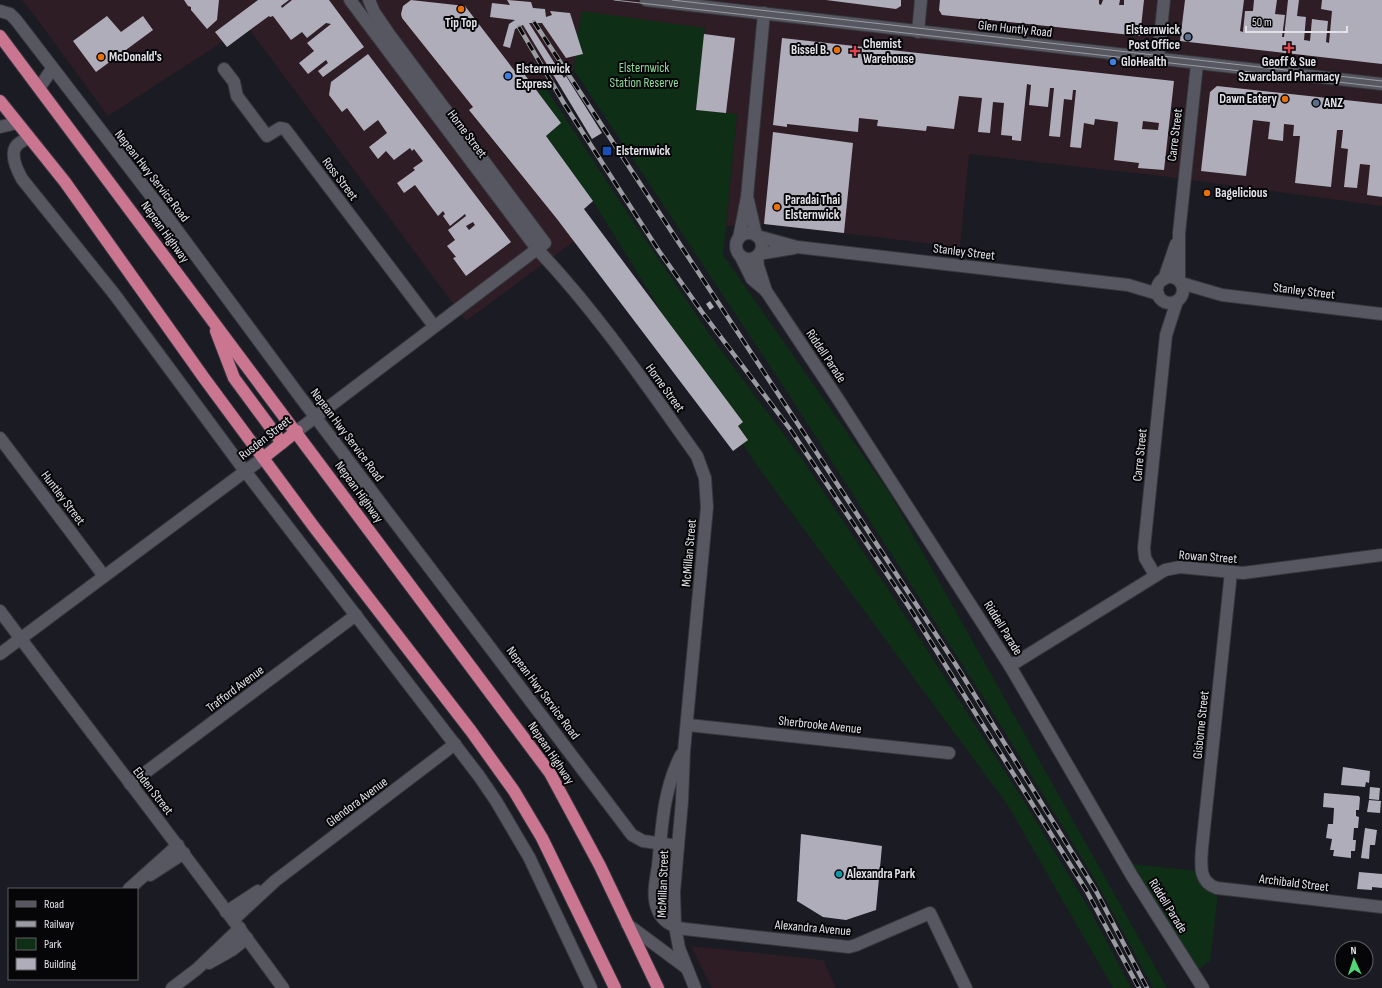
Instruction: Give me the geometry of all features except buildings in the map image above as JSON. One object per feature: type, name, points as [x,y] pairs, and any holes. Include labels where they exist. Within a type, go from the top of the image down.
[{"type":"highway","name":"Nepean Highway","points":[[0,36],[550,773],[600,866],[658,988]]},
{"type":"highway","points":[[0,101],[89,214],[161,318],[263,458],[471,731],[514,791],[542,838],[615,988]]},
{"type":"highway","points":[[214,324],[234,378],[282,443]]},
{"type":"highway","name":"Rusden Street","points":[[263,458],[297,432]]},
{"type":"street","name":"Horne Street","points":[[350,0],[384,37],[567,280],[697,456],[705,478]]},
{"type":"street","name":"Horne Street","points":[[369,0],[384,37]]},
{"type":"street","name":"Glen Huntly Road","points":[[646,0],[1382,84]]},
{"type":"street","points":[[918,32],[921,0]]},
{"type":"street","points":[[1158,59],[1164,0]]},
{"type":"street","name":"Nepean Hwy Service Road","points":[[5,12],[52,69],[170,222],[632,835],[643,841],[678,846]]},
{"type":"street","points":[[747,197],[756,235],[762,244],[758,255],[748,258],[740,255],[736,247],[747,197],[764,14]]},
{"type":"street","name":"Carre Street","points":[[1180,282],[1179,233],[1197,64]]},
{"type":"street","points":[[39,88],[52,69]]},
{"type":"street","name":"Ross Street","points":[[224,69],[235,84],[237,96],[268,136],[280,128],[285,129],[434,326]]},
{"type":"street","points":[[0,128],[17,123]]},
{"type":"street","points":[[28,138],[17,145],[14,153],[16,169],[22,179],[115,295],[245,471],[455,744],[496,801],[525,850],[591,988]]},
{"type":"street","points":[[739,238],[747,233],[756,235]]},
{"type":"street","name":"Carre Street","points":[[1162,281],[1179,233]]},
{"type":"street","name":"Stanley Street","points":[[756,235],[797,247],[1128,285],[1162,281]]},
{"type":"street","name":"Rusden Street","points":[[297,432],[434,326],[541,246]]},
{"type":"street","name":"Stanley Street","points":[[758,255],[797,247]]},
{"type":"street","name":"Riddell Parade","points":[[740,255],[752,279],[766,291],[838,399],[1010,666],[1132,876],[1203,988]]},
{"type":"street","name":"Riddell Parade","points":[[758,255],[758,266],[766,291]]},
{"type":"street","points":[[1171,277],[1180,282],[1183,290],[1179,299],[1169,302],[1160,297],[1158,290],[1162,281],[1171,277]]},
{"type":"street","name":"Stanley Street","points":[[1180,282],[1222,295],[1382,314]]},
{"type":"street","name":"Stanley Street","points":[[1128,285],[1160,297]]},
{"type":"street","name":"Stanley Street","points":[[1179,299],[1222,295]]},
{"type":"street","name":"Carre Street","points":[[1160,297],[1166,335]]},
{"type":"street","name":"Carre Street","points":[[1155,575],[1145,558],[1144,548],[1166,335],[1179,299]]},
{"type":"street","name":"Huntley Street","points":[[0,438],[104,576]]},
{"type":"street","name":"Rusden Street","points":[[0,654],[263,458]]},
{"type":"street","name":"McMillan Street","points":[[675,926],[674,892],[682,800],[684,751],[688,725],[707,507],[705,478]]},
{"type":"street","name":"Rowan Street","points":[[1010,666],[1165,570],[1180,567],[1232,572],[1254,572],[1382,555]]},
{"type":"street","name":"Gisborne Street","points":[[1205,880],[1201,872],[1202,848],[1232,572]]},
{"type":"street","name":"Ebden Street","points":[[0,611],[130,784],[181,849],[283,988]]},
{"type":"street","name":"Trafford Avenue","points":[[130,784],[356,615]]},
{"type":"street","name":"Sherbrooke Avenue","points":[[688,725],[949,753]]},
{"type":"street","name":"Glendora Avenue","points":[[172,988],[197,969],[275,881],[455,744]]},
{"type":"street","name":"McMillan Street","points":[[675,926],[661,916],[655,901],[664,805],[668,787],[684,751]]},
{"type":"street","points":[[131,887],[168,866],[181,849]]},
{"type":"street","name":"Archibald Street","points":[[1205,880],[1217,888],[1382,907]]},
{"type":"street","name":"Alexandra Avenue","points":[[675,926],[685,930],[849,947],[930,913],[966,988]]},
{"type":"street","points":[[627,924],[686,968]]},
{"type":"street","points":[[675,926],[680,953],[695,988]]},
{"type":"shaded area","points":[[22,0],[1382,0],[1382,206],[1161,176],[969,154],[960,247],[764,224],[726,226],[737,115],[696,110],[705,28],[576,42],[574,70],[538,92],[522,71],[469,110],[510,162],[512,161],[574,241],[466,321],[247,26],[108,116]]},
{"type":"shaded area","points":[[691,946],[823,960],[836,988],[712,988]]},
{"type":"green space","name":"Elsternwick Station Reserve","points":[[582,11],[705,28],[696,110],[737,114],[723,255],[890,494],[1167,988],[1153,988],[1097,883],[987,703],[789,395],[574,70],[576,42]]},
{"type":"green space","points":[[545,87],[628,214],[712,338],[800,456],[895,600],[1025,803],[1091,912],[1131,988],[1113,988],[1007,804],[755,463],[743,444],[748,439],[738,426],[743,422],[664,316],[593,201],[546,136],[561,123],[538,92]]},
{"type":"green space","points":[[1131,864],[1197,871],[1199,880],[1203,886],[1218,893],[1210,961],[1199,969],[1184,951]]},
{"type":"tram line","points":[[614,0],[1382,87]]},
{"type":"tram line","points":[[672,0],[1382,81]]},
{"type":"railway","points":[[534,22],[956,665],[1096,891],[1147,988]]},
{"type":"railway","points":[[519,27],[565,105],[659,251],[702,312],[790,429],[909,607],[1086,890],[1139,988]]},
{"type":"place","name":"Tip Top","points":[[461,9]]},
{"type":"place","name":"Elsternwick Post Office","points":[[1188,37]]},
{"type":"place","name":"Geoff & Sue Szwarcbard Pharmacy","points":[[1289,48]]},
{"type":"place","name":"Bissel B.","points":[[837,50]]},
{"type":"place","name":"Chemist Warehouse","points":[[855,51]]},
{"type":"place","name":"McDonald's","points":[[101,57]]},
{"type":"place","name":"GloHealth","points":[[1113,62]]},
{"type":"place","name":"Elsternwick Express","points":[[508,76]]},
{"type":"place","name":"Dawn Eatery","points":[[1285,99]]},
{"type":"place","name":"ANZ","points":[[1316,103]]},
{"type":"place","name":"Elsternwick","points":[[607,151]]},
{"type":"place","name":"Bagelicious","points":[[1207,193]]},
{"type":"place","name":"Paradai Thai Elsternwick","points":[[777,207]]},
{"type":"place","name":"Alexandra Park","points":[[839,874]]}]
